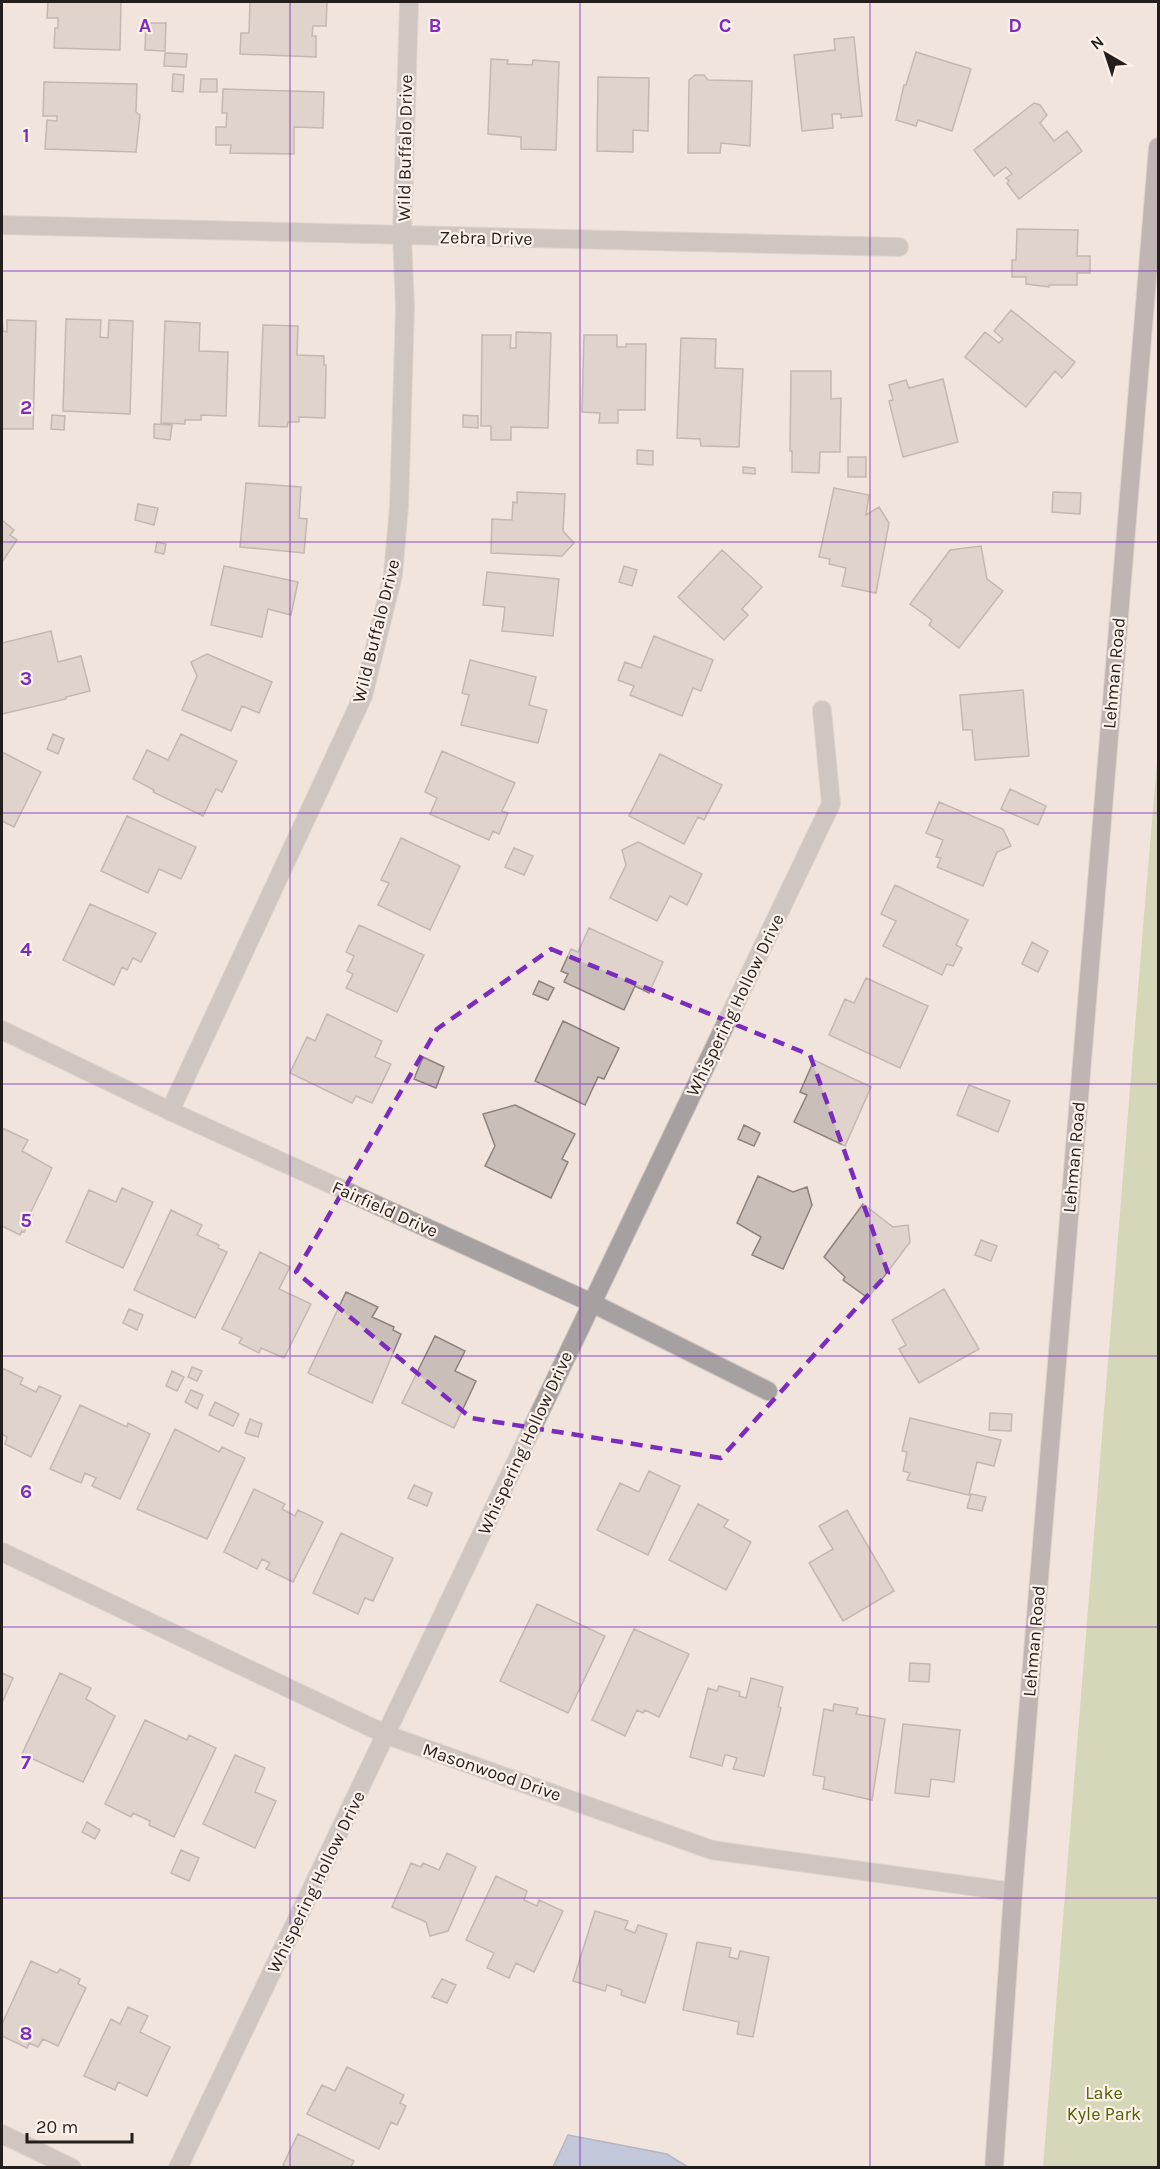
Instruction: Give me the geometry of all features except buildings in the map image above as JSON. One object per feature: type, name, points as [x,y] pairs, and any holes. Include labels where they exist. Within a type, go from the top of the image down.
[{"type":"street","name":"Wild Buffalo Drive","points":[[170,1111],[363,696],[393,575],[405,308],[402,236],[408,2]]},
{"type":"street","name":"Lehman Road","points":[[994,2168],[1013,1892],[1158,147]]},
{"type":"street","name":"Zebra Drive","points":[[2,225],[898,247]]},
{"type":"street","name":"Whispering Hollow Drive","points":[[178,2168],[831,804],[822,710]]},
{"type":"street","name":"Fairfield Drive","points":[[2,1030],[170,1111],[592,1303],[768,1391]]},
{"type":"street","name":"Masonwood Drive","points":[[2,1552],[387,1735],[712,1850],[1013,1892]]},
{"type":"street","points":[[2,2134],[72,2168]]},
{"type":"highlighted area","points":[[551,949],[810,1055],[888,1273],[721,1458],[471,1418],[296,1272],[437,1029]]},
{"type":"green space","name":"Lake Kyle Park","points":[[1158,750],[1158,2167],[1043,2167],[1143,928]]},
{"type":"water","points":[[568,2135],[667,2154],[688,2167],[553,2167]]}]
